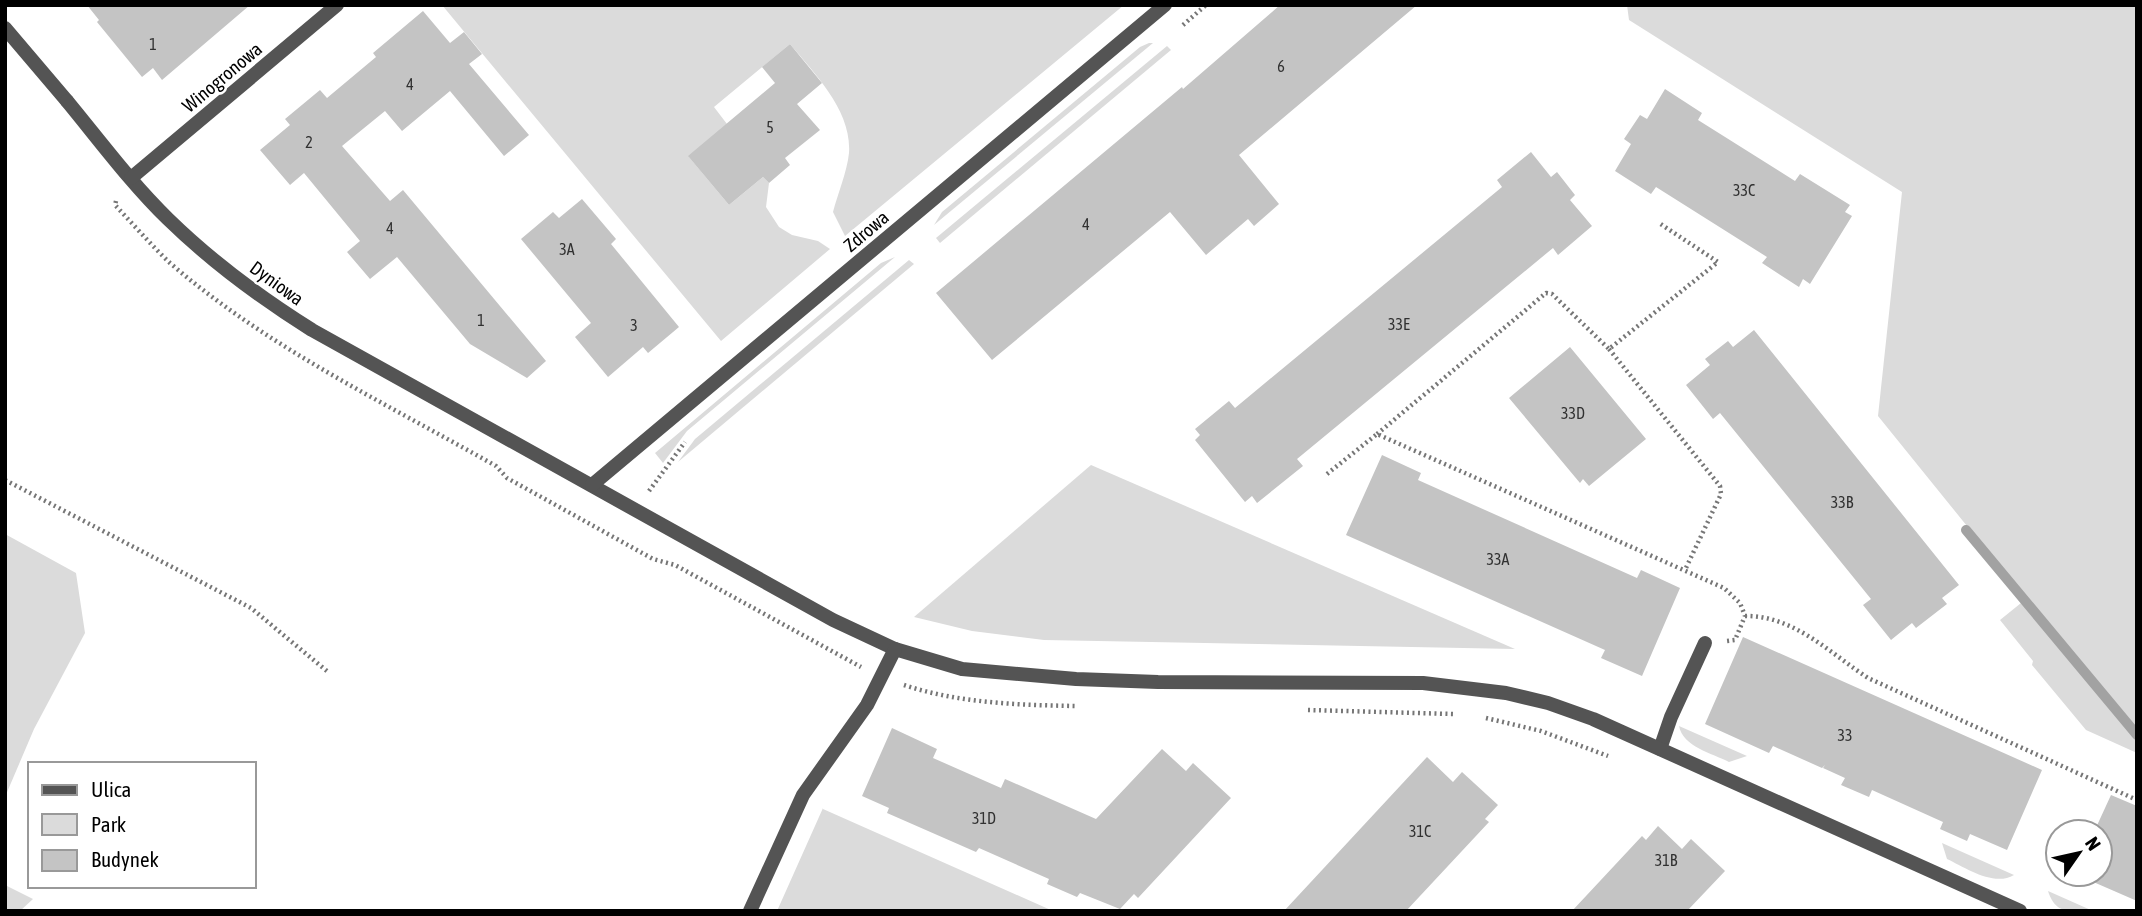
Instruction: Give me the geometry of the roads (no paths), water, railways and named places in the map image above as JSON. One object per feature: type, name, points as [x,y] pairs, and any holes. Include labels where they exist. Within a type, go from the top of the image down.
[{"type":"street","name":"Winogronowa","points":[[131,178],[337,5]]},
{"type":"street","name":"Zdrowa","points":[[592,485],[1165,5]]},
{"type":"street","name":"Dyniowa","points":[[5,28],[169,220],[282,311],[323,337],[834,620],[895,649],[962,669],[1076,679],[1423,683],[1471,688],[1548,703],[1593,719],[2020,911]]},
{"type":"street","points":[[1660,749],[1671,717],[1705,643]]},
{"type":"street","points":[[750,911],[803,795],[867,705],[895,649]]},
{"type":"waterway","points":[[1966,530],[2137,735]]}]
